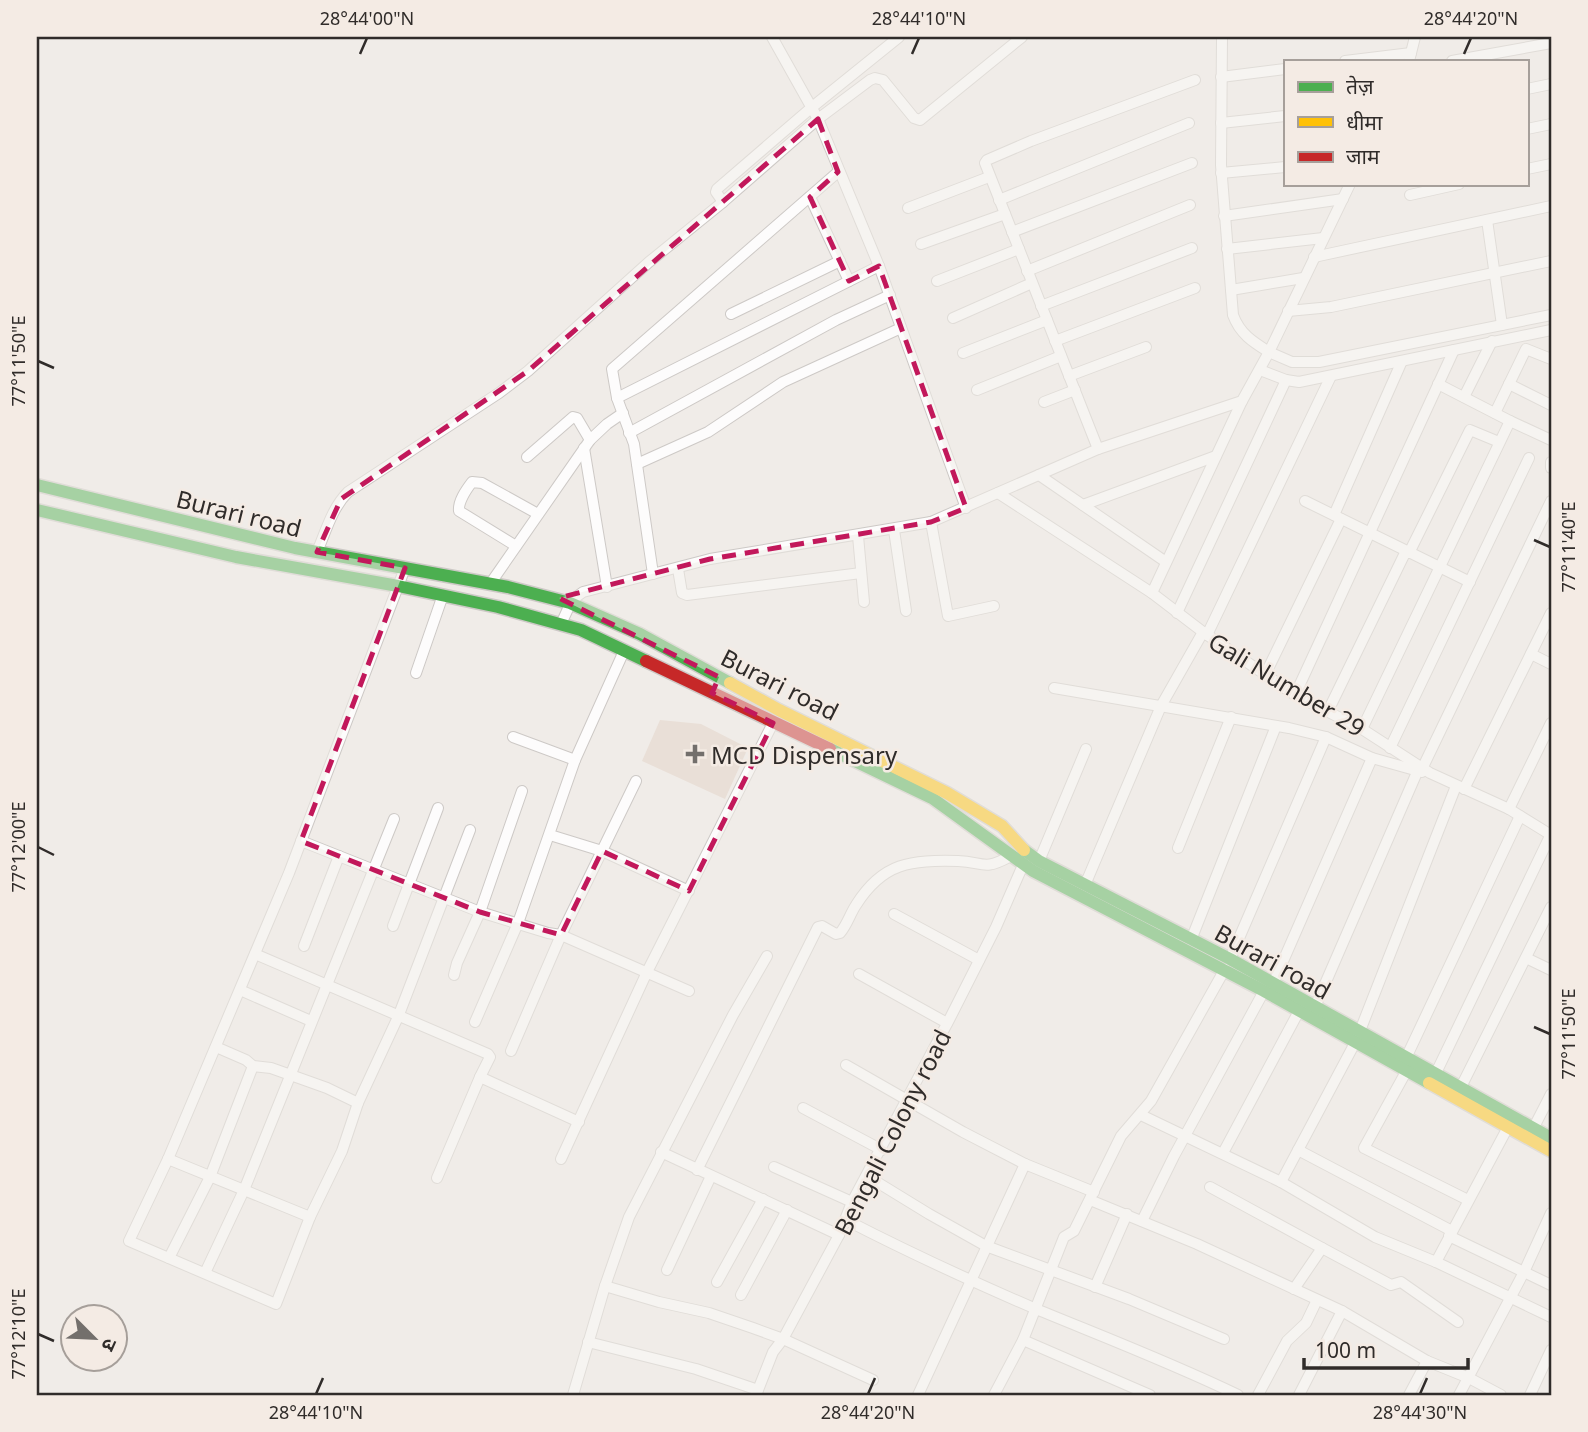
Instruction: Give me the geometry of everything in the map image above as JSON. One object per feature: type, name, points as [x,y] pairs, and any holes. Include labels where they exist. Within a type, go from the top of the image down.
[{"type":"main road","name":"Burari road","points":[[37,485],[317,552],[490,584],[570,603],[640,634],[779,710],[947,793],[1002,826],[1017,844],[1039,861],[1191,940],[1227,964]]},
{"type":"main road","name":"Burari road","points":[[37,510],[236,557],[443,595],[582,630],[932,798],[1023,865],[1269,987],[1315,1007],[1357,1037]]},
{"type":"main road","points":[[712,693],[719,677]]},
{"type":"main road","name":"Burari road","points":[[1269,987],[1299,1011],[1357,1037],[1406,1064],[1551,1151]]},
{"type":"main road","name":"Burari road","points":[[1406,1064],[1434,1075],[1551,1138]]},
{"type":"street","points":[[772,37],[814,114],[879,266],[966,508]]},
{"type":"street","points":[[317,552],[331,516],[348,492],[528,371],[899,37]]},
{"type":"street","points":[[814,114],[875,78],[883,80],[914,118],[920,120],[1022,37]]},
{"type":"street","points":[[1222,37],[1221,173],[1233,315],[1236,324],[1265,361],[1286,380],[1299,382],[1331,376],[1551,330]]},
{"type":"street","points":[[1361,60],[1410,57],[1415,37]]},
{"type":"street","points":[[1480,59],[1551,43]]},
{"type":"street","points":[[1221,77],[1284,69]]},
{"type":"street","points":[[1098,449],[985,165],[987,160],[1031,141],[1195,80]]},
{"type":"street","points":[[1528,89],[1551,84]]},
{"type":"street","points":[[1221,123],[1284,116]]},
{"type":"street","points":[[999,200],[1189,123]]},
{"type":"street","points":[[1528,129],[1551,124]]},
{"type":"street","points":[[1012,232],[1192,163]]},
{"type":"street","points":[[1528,169],[1551,164]]},
{"type":"street","points":[[1221,173],[1284,167]]},
{"type":"street","points":[[653,574],[637,464],[611,374],[613,367],[838,172]]},
{"type":"street","points":[[908,208],[989,177]]},
{"type":"street","points":[[1152,593],[1242,401],[1265,361],[1349,186]]},
{"type":"street","points":[[1410,195],[1451,186]]},
{"type":"street","points":[[810,197],[849,281]]},
{"type":"street","points":[[1224,215],[1343,199]]},
{"type":"street","points":[[1027,271],[1190,205]]},
{"type":"street","points":[[1314,257],[1551,206]]},
{"type":"street","points":[[921,244],[1004,214]]},
{"type":"street","points":[[1487,220],[1502,325]]},
{"type":"street","points":[[1227,249],[1323,237]]},
{"type":"street","points":[[1041,306],[1192,247]]},
{"type":"street","points":[[937,281],[1018,249]]},
{"type":"street","points":[[731,314],[840,261]]},
{"type":"street","points":[[1288,311],[1331,307],[1551,261]]},
{"type":"street","points":[[617,398],[879,266]]},
{"type":"street","points":[[1231,290],[1303,278]]},
{"type":"street","points":[[953,318],[1032,283]]},
{"type":"street","points":[[1055,341],[1195,288]]},
{"type":"street","points":[[629,433],[836,320],[890,295]]},
{"type":"street","points":[[1265,361],[1319,362],[1551,315]]},
{"type":"street","points":[[963,353],[1047,320]]},
{"type":"street","points":[[637,464],[708,432],[783,382],[901,328]]},
{"type":"street","points":[[1464,397],[1492,341]]},
{"type":"street","points":[[1069,376],[1146,348]]},
{"type":"street","points":[[1495,413],[1526,349],[1551,359]]},
{"type":"street","points":[[1295,695],[1454,350]]},
{"type":"street","points":[[976,390],[1061,356]]},
{"type":"street","points":[[1265,675],[1338,517],[1402,361]]},
{"type":"street","points":[[1085,885],[1161,706],[1205,633],[1331,376]]},
{"type":"street","points":[[1177,613],[1286,380]]},
{"type":"street","points":[[1438,384],[1551,440]]},
{"type":"street","points":[[1509,384],[1551,405]]},
{"type":"street","points":[[1044,402],[1075,390]]},
{"type":"street","points":[[561,624],[570,603],[577,595],[710,559],[931,522],[1098,449],[1242,401]]},
{"type":"street","points":[[490,584],[587,444],[607,424],[623,413]]},
{"type":"street","points":[[527,457],[573,418],[577,418],[587,444],[607,587]]},
{"type":"street","points":[[1362,729],[1510,421]]},
{"type":"street","points":[[1328,712],[1470,430],[1499,442]]},
{"type":"street","points":[[1083,505],[1216,456]]},
{"type":"street","points":[[1390,748],[1529,458]]},
{"type":"street","points":[[1551,462],[1551,468]]},
{"type":"street","points":[[1039,475],[1166,562]]},
{"type":"street","points":[[516,546],[459,511],[469,486],[472,482],[482,483],[538,514]]},
{"type":"street","name":"Gali Number 29","points":[[999,493],[1152,593],[1295,695],[1362,729],[1423,771],[1508,809],[1551,834]]},
{"type":"street","points":[[1305,501],[1469,582]]},
{"type":"street","points":[[1315,1007],[1551,501]]},
{"type":"street","points":[[931,522],[948,616],[994,607]]},
{"type":"street","points":[[894,530],[906,611]]},
{"type":"street","points":[[858,536],[864,602]]},
{"type":"street","points":[[405,568],[255,954],[130,1241],[276,1304],[310,1217],[342,1151],[358,1103],[398,1017],[470,830]]},
{"type":"street","points":[[678,569],[682,593],[687,595],[861,573]]},
{"type":"street","points":[[416,673],[443,595]]},
{"type":"street","points":[[1281,1182],[1357,1037],[1460,788],[1551,613]]},
{"type":"street","points":[[475,1022],[518,923],[575,761],[624,650]]},
{"type":"street","points":[[1531,654],[1551,664]]},
{"type":"street","points":[[1054,688],[1231,717],[1326,737],[1372,758],[1423,771]]},
{"type":"street","points":[[1178,848],[1231,717]]},
{"type":"street","points":[[561,1159],[647,972],[773,723]]},
{"type":"street","points":[[1508,809],[1551,723]]},
{"type":"street","points":[[1191,940],[1276,726]]},
{"type":"street","points":[[513,737],[575,761]]},
{"type":"street","points":[[994,1395],[1037,1309],[1064,1237],[1074,1231],[1121,1136],[1151,1101],[1227,964],[1326,737]]},
{"type":"street","points":[[1039,861],[1086,749]]},
{"type":"street","points":[[1142,1221],[1269,987],[1372,758]]},
{"type":"street","points":[[511,1051],[561,935],[636,781]]},
{"type":"street","points":[[454,975],[480,912],[522,791]]},
{"type":"street","points":[[393,926],[438,808]]},
{"type":"street","points":[[1468,1200],[1364,1148],[1406,1064],[1520,816]]},
{"type":"street","points":[[205,1273],[244,1191],[394,819]]},
{"type":"street","points":[[1434,1075],[1551,834]]},
{"type":"street","points":[[551,835],[602,851],[689,891]]},
{"type":"street","points":[[301,841],[480,912],[561,935],[689,991]]},
{"type":"street","points":[[304,946],[339,856]]},
{"type":"street","points":[[697,1170],[818,927],[822,926],[836,934],[841,933],[856,905],[871,886],[901,864],[955,861],[988,867],[1009,857]]},
{"type":"street","name":"Bengali Colony road","points":[[758,1394],[773,1352],[783,1339],[839,1235],[852,1202],[882,1150],[979,960],[1023,865]]},
{"type":"street","points":[[1460,1089],[1550,912]]},
{"type":"street","points":[[894,914],[979,960]]},
{"type":"street","points":[[255,954],[326,987],[489,1055],[437,1178]]},
{"type":"street","points":[[573,1395],[605,1286],[629,1217],[733,1015],[767,956]]},
{"type":"street","points":[[1526,958],[1551,970]]},
{"type":"street","points":[[859,974],[947,1023]]},
{"type":"street","points":[[240,990],[311,1021]]},
{"type":"street","points":[[1223,1153],[1299,1011]]},
{"type":"street","points":[[216,1046],[253,1066],[271,1068],[327,1088],[358,1103]]},
{"type":"street","points":[[846,1065],[1025,1164],[1142,1221],[1342,1311],[1427,1361],[1501,1395]]},
{"type":"street","points":[[169,1258],[210,1177],[253,1066]]},
{"type":"street","points":[[480,1077],[579,1122]]},
{"type":"street","points":[[1534,1129],[1551,1094]]},
{"type":"street","points":[[803,1108],[882,1150]]},
{"type":"street","points":[[1141,1115],[1281,1182],[1375,1237],[1436,1262],[1551,1317]]},
{"type":"street","points":[[1436,1262],[1508,1127]]},
{"type":"street","points":[[1298,1150],[1551,1285]]},
{"type":"street","points":[[661,1152],[839,1235]]},
{"type":"street","points":[[168,1159],[310,1217]]},
{"type":"street","points":[[918,1395],[1025,1164]]},
{"type":"street","points":[[774,1167],[852,1202]]},
{"type":"street","points":[[667,1270],[711,1176]]},
{"type":"street","points":[[867,1176],[986,1246],[1224,1339]]},
{"type":"street","points":[[1210,1187],[1391,1285],[1401,1282],[1458,1322]]},
{"type":"street","points":[[717,1282],[763,1199]]},
{"type":"street","points":[[741,1295],[787,1210]]},
{"type":"street","points":[[1459,1395],[1524,1272],[1551,1213]]},
{"type":"street","points":[[1095,1287],[1127,1214]]},
{"type":"street","points":[[846,1220],[910,1253],[1238,1395]]},
{"type":"street","points":[[1294,1289],[1322,1248]]},
{"type":"street","points":[[605,1286],[709,1313],[783,1339],[873,1380]]},
{"type":"street","points":[[1258,1395],[1287,1341],[1306,1323],[1317,1300]]},
{"type":"street","points":[[1299,1395],[1342,1311]]},
{"type":"street","points":[[1023,1340],[1150,1395]]},
{"type":"street","points":[[588,1342],[696,1368],[758,1394]]},
{"type":"street","points":[[1530,1395],[1551,1350]]},
{"type":"street","points":[[1409,1395],[1427,1361]]},
{"type":"highlighted area","points":[[818,119],[838,172],[810,197],[849,281],[879,266],[966,508],[931,522],[710,559],[559,598],[719,677],[712,693],[773,723],[689,891],[602,851],[561,935],[480,912],[301,841],[405,568],[317,552],[341,499],[528,371]]},
{"type":"shaded area","name":"MCD Dispensary","points":[[660,720],[701,724],[748,748],[725,799],[642,761]]},
{"type":"traffic: fast","points":[[37,485],[295,548],[508,587],[570,603],[640,634],[730,683]]},
{"type":"traffic: fast","points":[[37,510],[236,557],[498,607],[581,630],[646,661]]},
{"type":"traffic: fast","points":[[830,749],[932,798],[1033,871],[1264,991],[1429,1083]]},
{"type":"traffic: fast","points":[[1024,850],[1039,861],[1230,959],[1551,1138]]},
{"type":"traffic: slow","points":[[730,683],[947,793],[1002,826],[1024,850]]},
{"type":"traffic: slow","points":[[1429,1083],[1551,1151]]},
{"type":"traffic: jam","points":[[646,661],[830,749]]},
{"type":"place","name":"MCD Dispensary","points":[[695,754]]}]
